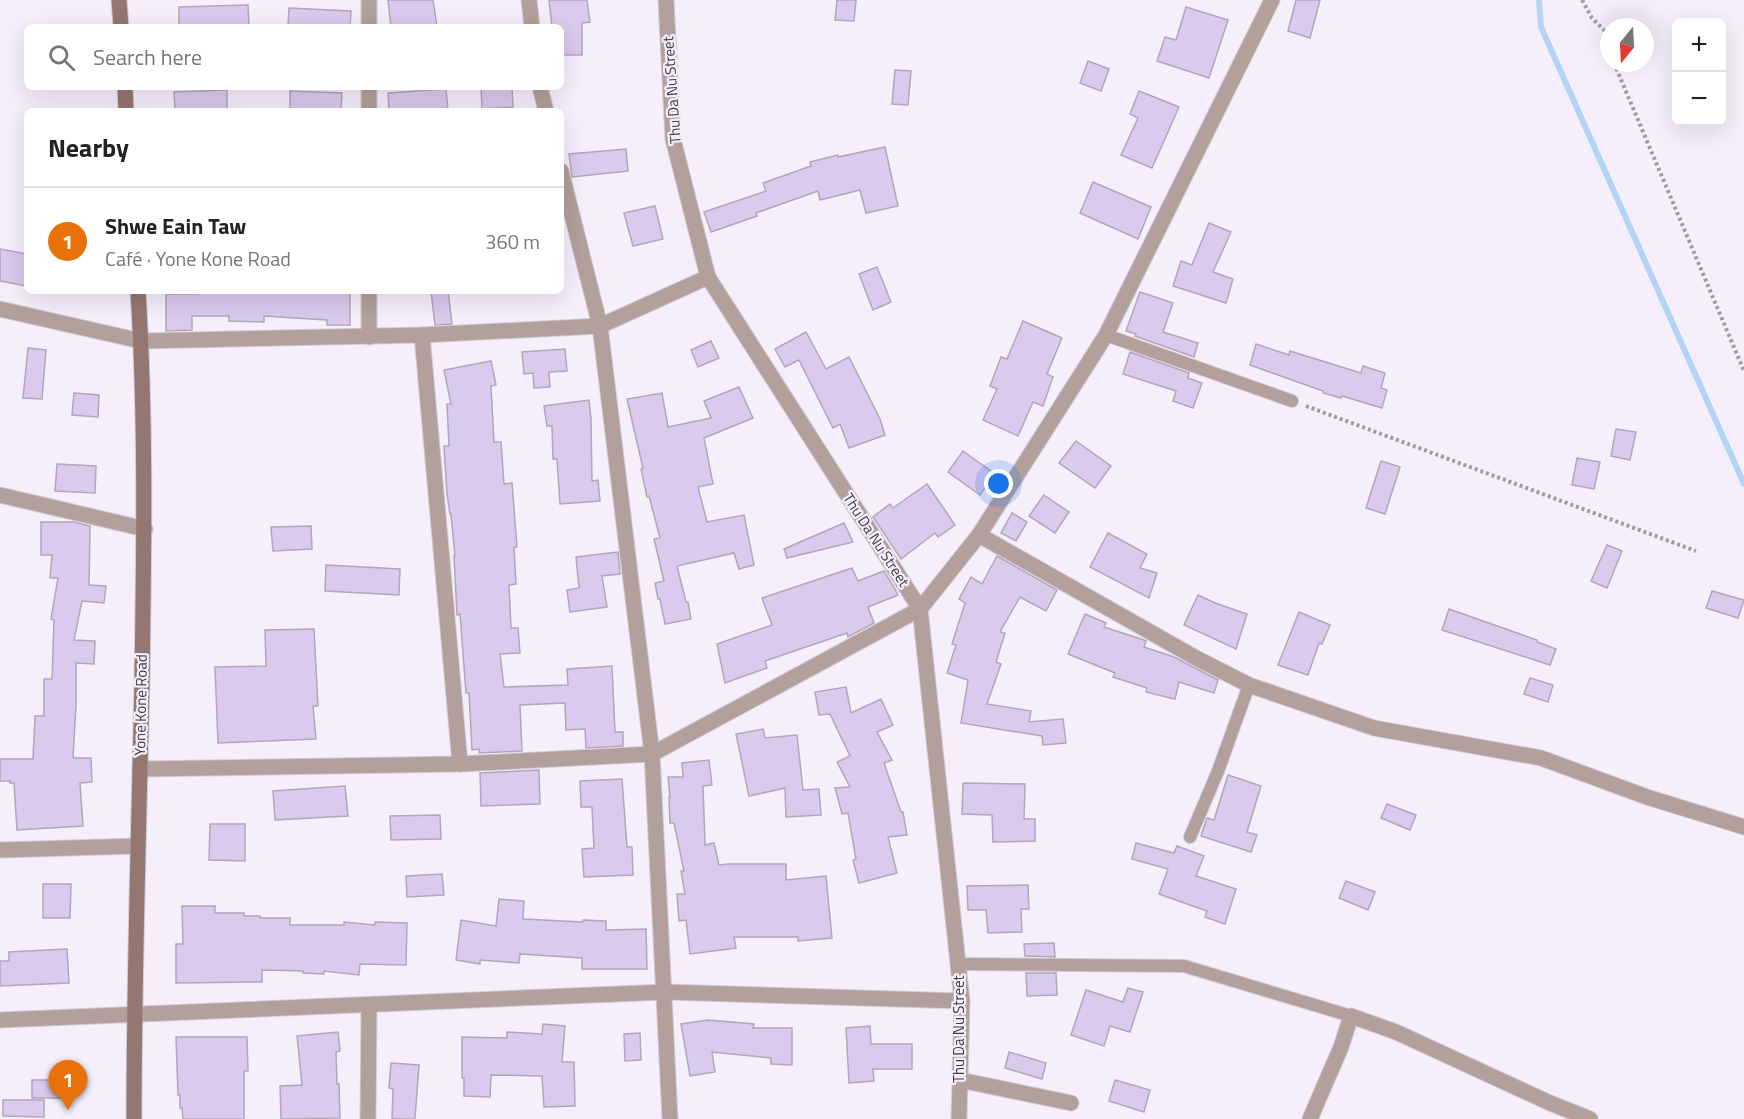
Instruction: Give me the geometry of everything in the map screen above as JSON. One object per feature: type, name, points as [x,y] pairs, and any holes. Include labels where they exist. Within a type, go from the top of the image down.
[{"type":"street","points":[[119,0],[121,24]]},
{"type":"street","points":[[369,0],[369,24]]},
{"type":"street","points":[[529,0],[532,24]]},
{"type":"street","name":"Thu Da Nu Street","points":[[666,0],[673,139],[708,277],[920,609],[962,1001],[959,1119]]},
{"type":"street","points":[[140,769],[460,764],[652,754],[920,609],[979,535],[1106,335],[1272,0]]},
{"type":"street","points":[[125,90],[126,108]]},
{"type":"street","points":[[369,90],[369,108]]},
{"type":"street","points":[[541,90],[545,108]]},
{"type":"street","points":[[564,183],[600,326],[652,754],[670,1119]]},
{"type":"street","points":[[0,309],[141,341],[422,335],[600,326],[708,277]]},
{"type":"street","name":"Yone Kone Road","points":[[134,1119],[134,1014],[145,529],[138,294]]},
{"type":"street","points":[[369,294],[369,337]]},
{"type":"street","points":[[422,335],[460,764]]},
{"type":"street","points":[[0,495],[145,529]]},
{"type":"street","points":[[979,535],[1196,658],[1249,685],[1374,728],[1540,758],[1647,797],[1744,827]]},
{"type":"street","points":[[0,850],[138,846]]},
{"type":"street","points":[[0,1020],[665,992],[962,1001]]},
{"type":"street","points":[[368,1119],[369,1005]]},
{"type":"street","points":[[1310,1119],[1341,1047],[1351,1017],[1396,1032],[1590,1119]]},
{"type":"street","points":[[960,1080],[1071,1103]]},
{"type":"lane","points":[[1106,335],[1292,401]]},
{"type":"lane","points":[[1190,837],[1218,771],[1249,685]]},
{"type":"lane","points":[[958,964],[1184,966],[1351,1017]]},
{"type":"path","points":[[1582,0],[1592,18],[1600,26]]},
{"type":"path","points":[[1618,72],[1744,371]]},
{"type":"path","points":[[1292,401],[1696,551]]},
{"type":"building","points":[[388,0],[433,0],[437,24],[391,24]]},
{"type":"building","points":[[549,0],[587,0],[590,22],[582,23],[582,55],[564,55],[564,24],[552,24]]},
{"type":"building","points":[[837,0],[856,0],[854,21],[835,20]]},
{"type":"building","points":[[1296,0],[1320,0],[1310,38],[1288,31]]},
{"type":"building","points":[[248,5],[249,24],[179,24],[179,7]]},
{"type":"building","points":[[1186,7],[1228,20],[1209,78],[1157,61],[1165,37],[1176,40]]},
{"type":"building","points":[[289,8],[351,11],[350,24],[288,24]]},
{"type":"building","points":[[1088,61],[1109,69],[1101,91],[1080,83]]},
{"type":"building","points":[[895,70],[911,71],[908,105],[892,104]]},
{"type":"building","points":[[227,90],[227,108],[175,108],[174,92]]},
{"type":"building","points":[[446,90],[448,108],[389,108],[388,93]]},
{"type":"building","points":[[481,90],[512,90],[513,107],[482,108]]},
{"type":"building","points":[[290,91],[342,93],[341,108],[290,108]]},
{"type":"building","points":[[1139,91],[1179,107],[1152,168],[1121,155],[1138,118],[1130,114]]},
{"type":"building","points":[[885,147],[898,206],[866,213],[860,190],[820,200],[818,191],[711,232],[704,212],[766,191],[763,183],[811,166],[810,162]]},
{"type":"building","points":[[626,149],[628,171],[572,177],[569,154]]},
{"type":"building","points":[[1093,182],[1151,207],[1138,239],[1080,213]]},
{"type":"building","points":[[655,206],[663,239],[633,246],[624,213]]},
{"type":"building","points":[[1209,223],[1231,232],[1213,272],[1233,279],[1226,303],[1173,286],[1181,261],[1192,265]]},
{"type":"building","points":[[0,249],[24,253],[24,285],[0,281]]},
{"type":"building","points":[[877,267],[891,302],[873,310],[859,274]]},
{"type":"building","points":[[1140,292],[1173,303],[1163,332],[1198,343],[1194,357],[1126,331]]},
{"type":"building","points":[[166,294],[350,294],[350,325],[327,325],[327,320],[264,316],[264,322],[229,321],[229,316],[192,316],[192,330],[166,331]]},
{"type":"building","points":[[431,294],[448,294],[452,324],[435,325]]},
{"type":"building","points":[[1023,321],[1062,338],[1047,374],[1053,377],[1043,406],[1033,402],[1018,436],[983,420],[997,389],[990,386],[1001,357],[1007,359]]},
{"type":"building","points":[[806,332],[826,369],[849,357],[880,419],[885,435],[849,448],[840,424],[833,428],[799,360],[785,367],[775,349]]},
{"type":"building","points":[[711,341],[719,358],[698,367],[691,350]]},
{"type":"building","points":[[1256,344],[1289,355],[1290,351],[1361,373],[1363,366],[1385,373],[1381,388],[1387,390],[1382,408],[1323,393],[1323,391],[1250,365]]},
{"type":"building","points":[[28,348],[46,350],[42,399],[23,398]]},
{"type":"building","points":[[565,349],[567,371],[549,372],[550,387],[534,388],[533,373],[524,374],[522,352]]},
{"type":"building","points":[[1130,352],[1189,373],[1188,378],[1202,383],[1193,408],[1173,401],[1176,391],[1123,374]]},
{"type":"building","points":[[491,361],[496,385],[491,386],[494,442],[501,442],[504,484],[512,483],[517,547],[514,547],[516,584],[509,585],[511,628],[518,628],[520,653],[500,654],[504,687],[568,685],[567,669],[612,666],[615,732],[623,732],[623,746],[586,748],[585,729],[566,730],[565,703],[520,705],[522,751],[479,753],[479,749],[472,750],[469,693],[466,693],[460,614],[457,615],[455,556],[447,494],[444,446],[449,446],[447,404],[451,404],[444,370]]},
{"type":"building","points":[[739,387],[753,418],[704,438],[713,484],[698,487],[707,522],[744,515],[754,565],[739,569],[734,553],[677,566],[691,619],[665,624],[655,583],[664,581],[654,539],[660,538],[649,496],[647,497],[641,469],[643,468],[627,399],[662,393],[668,427],[711,418],[704,401]]},
{"type":"building","points":[[74,393],[99,395],[98,417],[72,415]]},
{"type":"building","points":[[589,400],[592,481],[598,480],[600,501],[560,504],[557,459],[553,459],[552,426],[547,426],[544,406]]},
{"type":"building","points":[[1616,429],[1636,432],[1630,460],[1611,456]]},
{"type":"building","points":[[1076,441],[1111,466],[1095,488],[1059,463]]},
{"type":"building","points":[[963,451],[995,474],[980,495],[948,472]]},
{"type":"building","points":[[1577,458],[1600,462],[1594,489],[1572,485]]},
{"type":"building","points":[[1381,461],[1400,467],[1385,514],[1366,508]]},
{"type":"building","points":[[57,464],[96,466],[95,493],[55,491]]},
{"type":"building","points":[[927,484],[955,525],[938,537],[935,533],[901,559],[873,517],[890,504],[893,508]]},
{"type":"building","points":[[1044,495],[1069,512],[1055,533],[1029,516]]},
{"type":"building","points":[[1012,513],[1027,522],[1016,541],[1001,533]]},
{"type":"building","points":[[41,522],[74,522],[90,526],[89,585],[106,586],[104,603],[82,601],[74,640],[95,641],[94,664],[76,663],[73,758],[91,758],[92,782],[80,783],[83,826],[17,830],[14,783],[0,781],[0,759],[33,759],[35,716],[44,716],[44,679],[52,679],[54,620],[51,619],[58,578],[50,578],[52,555],[41,555]]},
{"type":"building","points":[[844,523],[853,542],[787,558],[784,549]]},
{"type":"building","points":[[311,526],[312,549],[273,551],[271,527]]},
{"type":"building","points":[[1108,533],[1147,554],[1140,568],[1157,573],[1149,598],[1090,567]]},
{"type":"building","points":[[1607,545],[1622,551],[1607,588],[1591,581]]},
{"type":"building","points":[[618,552],[620,574],[602,576],[607,607],[570,612],[567,590],[579,588],[576,557]]},
{"type":"building","points":[[997,556],[1057,590],[1046,611],[1020,597],[1000,632],[1005,633],[996,662],[1001,664],[987,704],[1031,711],[1029,722],[1063,719],[1066,743],[1043,745],[1042,736],[961,723],[968,680],[947,673],[956,645],[952,644],[965,603],[959,599],[971,577],[982,584]]},
{"type":"building","points":[[326,565],[400,569],[399,595],[325,591]]},
{"type":"building","points":[[852,568],[858,581],[884,571],[898,595],[868,607],[874,623],[848,637],[847,633],[765,661],[767,668],[725,683],[717,644],[772,625],[762,598]]},
{"type":"building","points":[[1712,591],[1744,600],[1738,618],[1706,608]]},
{"type":"building","points":[[1198,595],[1247,614],[1236,649],[1184,625]]},
{"type":"building","points":[[1449,609],[1556,649],[1550,665],[1442,630]]},
{"type":"building","points":[[1299,612],[1330,625],[1322,644],[1319,643],[1308,675],[1278,665]]},
{"type":"building","points":[[1085,614],[1106,623],[1104,627],[1146,641],[1144,647],[1174,657],[1218,680],[1214,693],[1179,682],[1175,699],[1146,692],[1147,688],[1113,677],[1115,673],[1068,654]]},
{"type":"building","points":[[314,629],[318,706],[313,706],[316,739],[218,743],[215,667],[266,666],[265,630]]},
{"type":"building","points":[[1530,678],[1553,685],[1548,702],[1524,694]]},
{"type":"building","points":[[846,687],[851,713],[881,699],[893,725],[877,732],[892,760],[884,763],[901,812],[903,812],[907,835],[888,837],[897,873],[859,883],[853,860],[856,859],[848,813],[842,814],[835,788],[850,787],[837,762],[850,756],[830,714],[819,715],[815,692]]},
{"type":"building","points":[[763,729],[765,738],[797,735],[803,790],[819,789],[821,815],[786,817],[785,788],[749,796],[736,734]]},
{"type":"building","points":[[709,760],[712,785],[703,786],[705,845],[714,843],[719,865],[786,864],[786,880],[826,876],[832,938],[798,941],[798,937],[734,937],[736,948],[690,954],[686,920],[679,921],[677,894],[685,894],[681,871],[684,871],[674,823],[670,823],[668,777],[683,777],[682,763]]},
{"type":"building","points":[[539,770],[540,804],[481,806],[480,773]]},
{"type":"building","points":[[1228,775],[1261,786],[1247,832],[1257,835],[1251,852],[1201,836],[1207,818],[1214,820]]},
{"type":"building","points":[[622,779],[627,847],[632,847],[633,875],[584,877],[582,849],[594,848],[592,807],[581,807],[580,781]]},
{"type":"building","points":[[963,783],[1025,784],[1024,819],[1035,819],[1035,841],[993,842],[992,815],[962,814]]},
{"type":"building","points":[[345,786],[348,816],[275,820],[273,791]]},
{"type":"building","points":[[1387,804],[1416,815],[1410,830],[1381,818]]},
{"type":"building","points":[[440,815],[441,839],[391,840],[390,816]]},
{"type":"building","points":[[210,824],[245,824],[245,861],[209,860]]},
{"type":"building","points":[[1136,843],[1174,853],[1177,846],[1204,856],[1196,876],[1236,889],[1225,924],[1205,917],[1207,911],[1159,894],[1168,869],[1132,859]]},
{"type":"building","points":[[442,874],[444,895],[407,897],[406,876]]},
{"type":"building","points":[[1346,881],[1375,892],[1368,910],[1339,898]]},
{"type":"building","points":[[43,884],[71,884],[70,918],[43,918]]},
{"type":"building","points":[[1028,885],[1029,909],[1021,909],[1022,932],[988,933],[986,910],[968,910],[967,886]]},
{"type":"building","points":[[499,899],[524,901],[523,919],[606,921],[606,930],[646,929],[647,969],[582,969],[582,958],[520,954],[519,963],[480,960],[480,964],[456,960],[461,920],[496,926]]},
{"type":"building","points":[[182,906],[215,906],[215,913],[244,913],[244,916],[260,916],[260,918],[290,918],[290,925],[344,925],[344,922],[375,925],[375,922],[407,923],[406,965],[360,964],[359,975],[324,971],[324,974],[262,970],[262,982],[176,983],[176,944],[183,944]]},
{"type":"building","points":[[1054,943],[1055,957],[1025,956],[1024,944]]},
{"type":"building","points":[[67,949],[69,983],[0,986],[0,961],[9,961],[9,952]]},
{"type":"building","points":[[1026,973],[1056,973],[1057,995],[1027,996]]},
{"type":"building","points":[[1128,988],[1143,992],[1130,1032],[1110,1026],[1104,1046],[1071,1035],[1086,990],[1123,1002]]},
{"type":"building","points":[[708,1020],[754,1024],[753,1028],[792,1028],[792,1065],[771,1064],[771,1058],[712,1052],[715,1072],[690,1076],[681,1024]]},
{"type":"building","points":[[543,1024],[565,1026],[562,1062],[574,1062],[575,1106],[544,1107],[542,1076],[491,1075],[490,1097],[464,1096],[462,1037],[507,1038],[507,1032],[542,1034]]},
{"type":"building","points":[[870,1026],[871,1044],[912,1044],[912,1069],[873,1069],[874,1081],[849,1083],[846,1028]]},
{"type":"building","points":[[338,1032],[340,1051],[336,1052],[340,1118],[281,1119],[280,1086],[302,1085],[297,1036]]},
{"type":"building","points":[[640,1033],[641,1060],[625,1061],[624,1034]]},
{"type":"building","points":[[176,1037],[247,1037],[248,1071],[244,1071],[244,1119],[183,1119],[180,1095],[178,1095]]},
{"type":"building","points":[[1009,1052],[1046,1063],[1042,1079],[1005,1068]]},
{"type":"building","points":[[391,1063],[419,1065],[415,1119],[392,1119],[393,1089],[389,1088]]},
{"type":"building","points":[[32,1080],[70,1080],[70,1098],[32,1098]]},
{"type":"building","points":[[1115,1080],[1150,1090],[1144,1112],[1109,1101]]},
{"type":"building","points":[[3,1100],[44,1100],[44,1117],[3,1116]]},
{"type":"waterway","points":[[1539,0],[1541,27],[1744,484]]},
{"type":"place","name":"Shwe Eain Taw","points":[[68,1110]]}]
